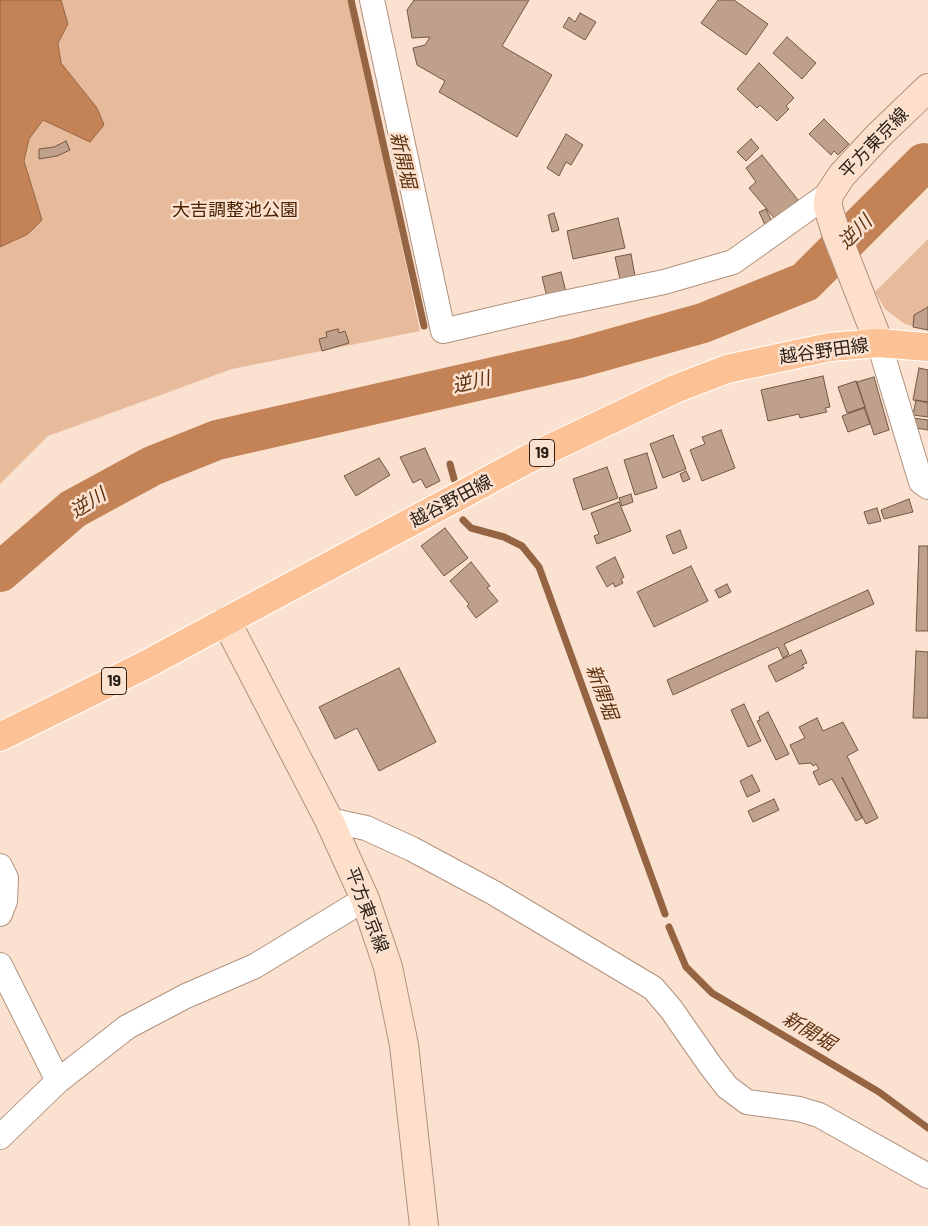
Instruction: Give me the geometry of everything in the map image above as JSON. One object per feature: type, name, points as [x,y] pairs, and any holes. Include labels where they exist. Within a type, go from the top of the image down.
[{"type":"main road","name":"平方東京線","points":[[879,343],[836,233],[828,207],[830,193],[842,175],[879,135],[928,88]]},
{"type":"main road","name":"越谷野田線","points":[[0,738],[145,665],[528,459],[675,389],[727,369],[830,346],[879,343],[928,347]]},
{"type":"main road","name":"平方東京線","points":[[226,621],[329,820],[365,899],[388,967],[404,1045],[424,1226]]},
{"type":"street","points":[[372,0],[443,331],[554,304],[664,282],[732,262],[830,193]]},
{"type":"street","points":[[879,343],[920,482],[928,487]]},
{"type":"street","points":[[329,820],[366,828],[412,849],[494,893],[653,988],[671,1009],[727,1086],[747,1102],[799,1109],[819,1115],[928,1176]]},
{"type":"street","points":[[0,866],[6,878],[5,901],[0,914]]},
{"type":"street","points":[[0,1137],[58,1081],[127,1027],[186,996],[255,966],[365,899]]},
{"type":"street","points":[[0,964],[58,1081]]},
{"type":"green space","name":"大吉調整池公園","points":[[61,0],[350,0],[420,331],[232,369],[48,436],[0,484],[0,247],[28,234],[42,220],[24,161],[29,139],[43,120],[90,142],[97,108],[61,63],[58,43],[68,24]]},
{"type":"green space","points":[[928,239],[928,330],[905,324],[885,309],[875,292]]},
{"type":"shaded area","points":[[0,0],[61,0],[68,24],[58,43],[61,63],[97,108],[104,125],[90,142],[43,120],[29,139],[24,161],[42,220],[28,234],[0,247]]},
{"type":"building","points":[[414,0],[529,0],[502,46],[552,75],[517,137],[439,92],[445,81],[417,65],[413,48],[425,45],[430,37],[412,38],[407,10]]},
{"type":"building","points":[[718,0],[734,0],[768,24],[746,55],[701,23]]},
{"type":"building","points":[[580,13],[596,22],[585,40],[563,27],[569,17],[575,22]]},
{"type":"building","points":[[787,37],[816,63],[802,79],[773,53]]},
{"type":"building","points":[[759,63],[794,98],[786,106],[789,109],[777,121],[760,105],[757,108],[737,89]]},
{"type":"building","points":[[824,119],[849,144],[838,155],[834,151],[831,155],[809,134]]},
{"type":"building","points":[[566,134],[583,145],[571,165],[566,162],[559,176],[547,168]]},
{"type":"building","points":[[751,139],[759,148],[746,161],[737,152]]},
{"type":"building","points":[[66,141],[70,150],[57,156],[39,159],[39,149],[54,147]]},
{"type":"building","points":[[762,155],[798,200],[775,219],[749,188],[756,182],[746,168]]},
{"type":"building","points":[[766,209],[773,224],[766,227],[759,212]]},
{"type":"building","points":[[554,213],[559,230],[552,232],[548,215]]},
{"type":"building","points":[[618,218],[625,248],[573,259],[567,231]]},
{"type":"building","points":[[631,254],[635,276],[620,279],[615,257]]},
{"type":"building","points":[[561,272],[566,292],[547,297],[542,277]]},
{"type":"building","points":[[928,307],[928,330],[913,327],[914,315]]},
{"type":"building","points":[[338,329],[339,333],[345,331],[349,343],[322,351],[319,339],[327,337],[326,332]]},
{"type":"building","points":[[919,368],[928,370],[928,402],[913,400]]},
{"type":"building","points":[[823,376],[830,407],[825,408],[827,412],[800,418],[799,414],[768,421],[761,390]]},
{"type":"building","points":[[874,377],[889,430],[874,435],[857,382]]},
{"type":"building","points":[[856,381],[865,407],[847,413],[838,387]]},
{"type":"building","points":[[916,400],[928,403],[928,417],[913,415]]},
{"type":"building","points":[[864,408],[870,424],[848,432],[842,416]]},
{"type":"building","points":[[913,418],[928,420],[928,430],[916,428]]},
{"type":"building","points":[[721,430],[735,468],[702,481],[690,450],[705,444],[702,437]]},
{"type":"building","points":[[673,435],[686,469],[663,478],[650,444]]},
{"type":"building","points":[[425,448],[440,481],[426,488],[421,479],[413,483],[400,457]]},
{"type":"building","points":[[647,453],[657,488],[635,495],[624,460]]},
{"type":"building","points":[[379,458],[390,475],[356,496],[344,476]]},
{"type":"building","points":[[607,467],[618,498],[583,510],[573,479]]},
{"type":"building","points":[[686,471],[690,479],[683,482],[680,474]]},
{"type":"building","points":[[631,494],[633,502],[622,506],[619,498]]},
{"type":"building","points":[[909,499],[913,512],[884,519],[881,510]]},
{"type":"building","points":[[619,502],[631,531],[597,544],[594,536],[599,534],[591,513]]},
{"type":"building","points":[[877,508],[881,521],[868,524],[864,512]]},
{"type":"building","points":[[445,528],[468,558],[444,576],[421,546]]},
{"type":"building","points":[[680,530],[687,548],[673,554],[666,536]]},
{"type":"building","points":[[919,546],[928,546],[928,631],[916,631]]},
{"type":"building","points":[[615,557],[624,577],[621,579],[623,583],[615,587],[613,583],[607,587],[596,567]]},
{"type":"building","points":[[471,562],[490,586],[487,588],[498,601],[476,618],[467,606],[469,604],[450,581]]},
{"type":"building","points":[[691,566],[708,601],[654,627],[637,592]]},
{"type":"building","points":[[727,584],[731,592],[719,598],[715,590]]},
{"type":"building","points":[[868,590],[874,604],[784,644],[789,654],[783,658],[778,647],[673,695],[667,680]]},
{"type":"building","points":[[801,650],[807,663],[802,665],[804,668],[776,682],[768,666]]},
{"type":"building","points":[[916,651],[928,652],[928,718],[913,718]]},
{"type":"building","points":[[399,668],[436,742],[379,771],[357,728],[335,739],[319,707]]},
{"type":"building","points":[[744,704],[761,741],[748,747],[731,710]]},
{"type":"building","points":[[768,712],[789,754],[776,760],[757,721],[760,720],[759,717]]},
{"type":"building","points":[[817,718],[823,731],[843,722],[858,750],[847,756],[878,818],[866,824],[842,777],[862,818],[856,821],[832,779],[819,785],[813,772],[819,769],[816,764],[813,766],[811,763],[799,764],[790,745],[805,738],[799,727]]},
{"type":"building","points":[[752,775],[760,791],[747,797],[740,781]]},
{"type":"building","points":[[774,799],[779,810],[753,822],[748,811]]},
{"type":"waterway","name":"新開堀","points":[[351,0],[424,326]]},
{"type":"waterway","name":"逆川","points":[[0,572],[73,509],[152,466],[217,440],[578,358],[703,323],[805,282],[924,163]]},
{"type":"waterway","name":"新開堀","points":[[450,464],[454,479]]},
{"type":"waterway","name":"新開堀","points":[[463,520],[471,528],[504,537],[522,546],[539,567],[665,914]]},
{"type":"waterway","name":"新開堀","points":[[669,927],[686,967],[712,993],[879,1092],[928,1128]]}]
